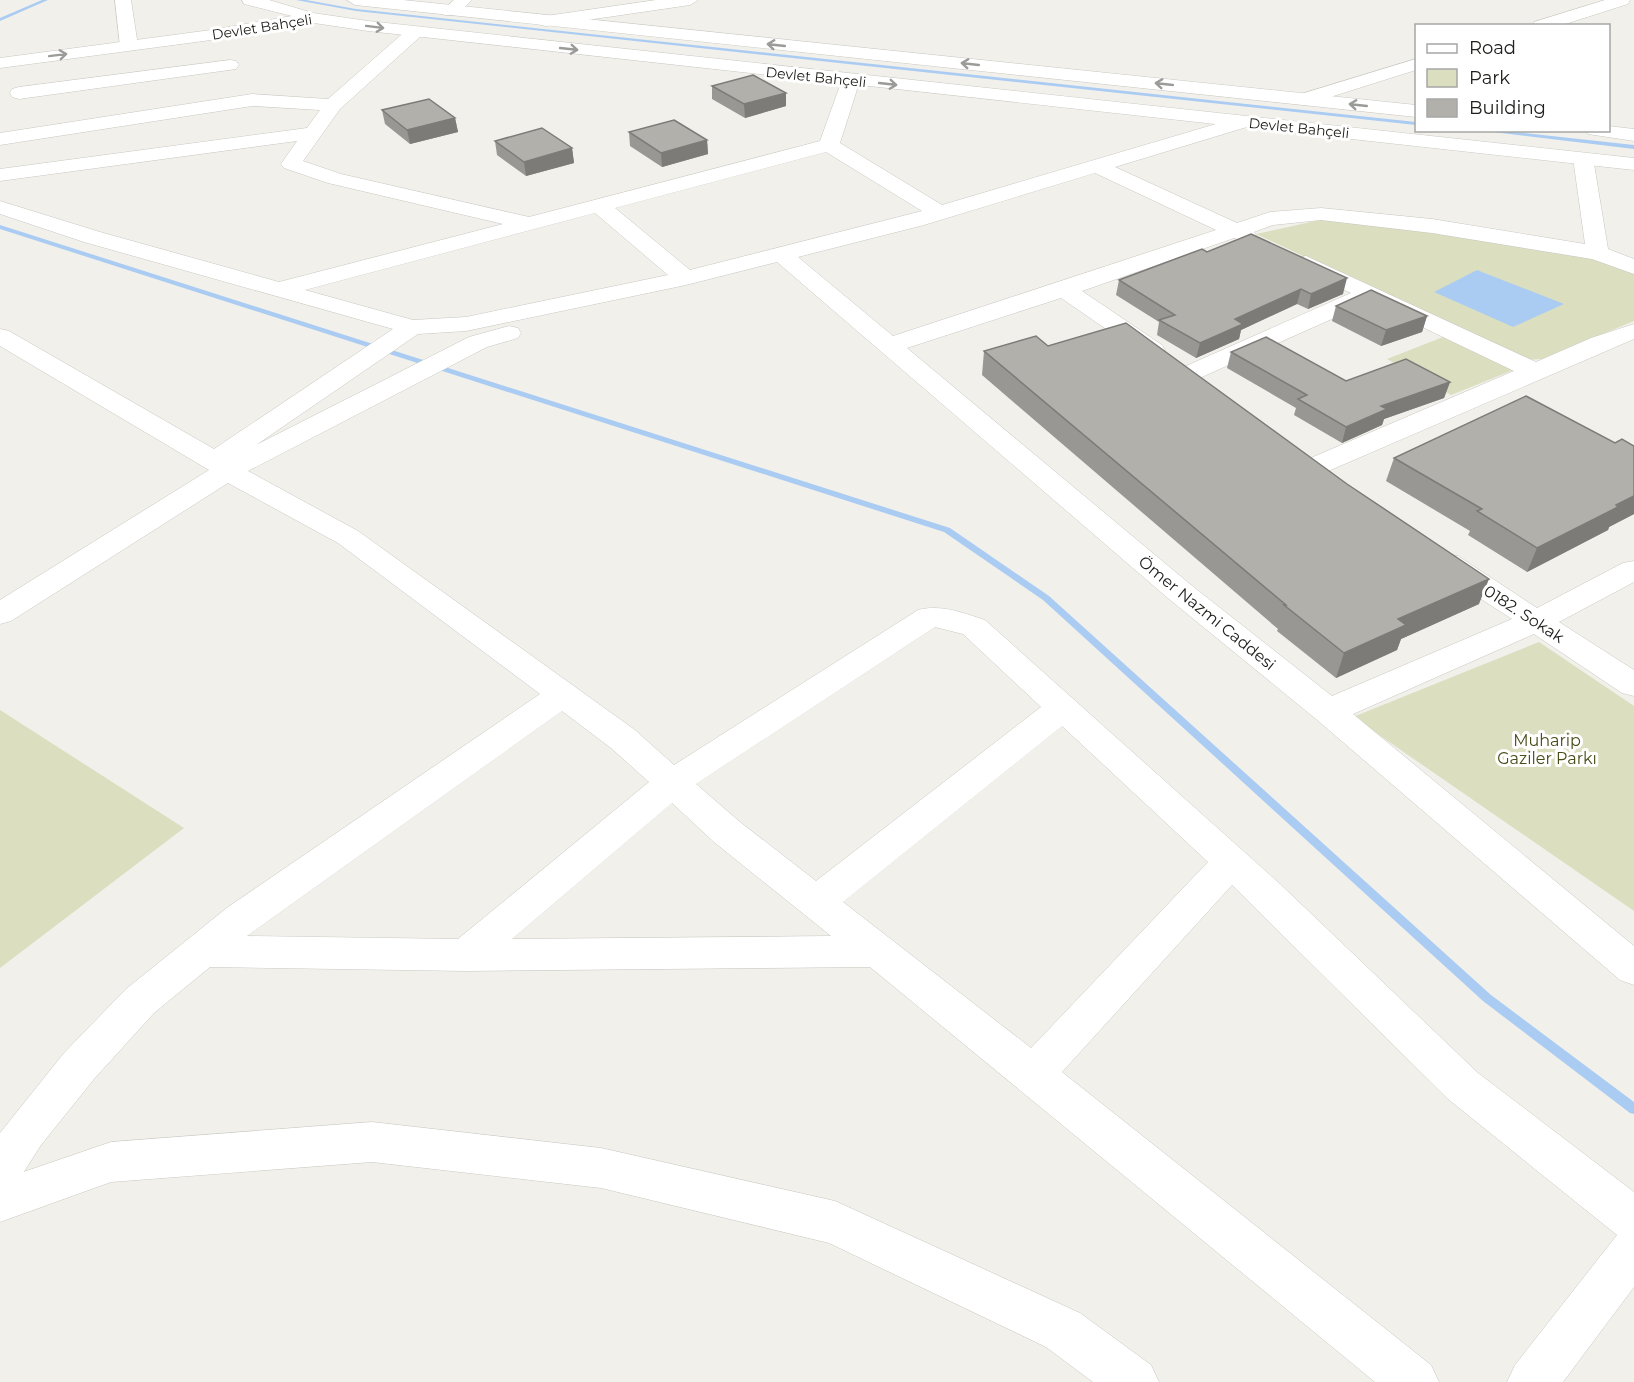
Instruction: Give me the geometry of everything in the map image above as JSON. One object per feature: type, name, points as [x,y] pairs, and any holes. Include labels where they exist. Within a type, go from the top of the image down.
[{"type":"street","points":[[123,0],[129,46]]},
{"type":"street","points":[[250,0],[314,18],[379,4]]},
{"type":"street","name":"Devlet Bahçeli","points":[[355,0],[379,4],[457,6],[546,21],[1415,111]]},
{"type":"street","points":[[546,21],[690,0]]},
{"type":"street","points":[[1546,24],[1622,0]]},
{"type":"street","name":"Devlet Bahçeli","points":[[8,62],[211,35],[314,18],[415,32],[1634,164]]},
{"type":"street","points":[[415,32],[333,105],[291,164],[335,179],[528,224]]},
{"type":"street","points":[[211,35],[252,100]]},
{"type":"street","points":[[8,62],[19,93],[24,136]]},
{"type":"street","points":[[1305,99],[1415,64]]},
{"type":"street","points":[[19,93],[230,65]]},
{"type":"street","points":[[829,145],[851,80]]},
{"type":"street","points":[[0,139],[252,100],[333,105]]},
{"type":"street","points":[[0,207],[92,237],[412,327],[466,324],[686,278],[939,213],[1243,122]]},
{"type":"street","points":[[1610,132],[1634,135]]},
{"type":"street","points":[[0,175],[312,133]]},
{"type":"street","points":[[279,289],[829,145],[939,213]]},
{"type":"street","points":[[1582,158],[1597,253]]},
{"type":"street","points":[[1097,166],[1535,371]]},
{"type":"street","points":[[599,205],[686,278]]},
{"type":"street","points":[[888,346],[1270,219],[1321,214],[1432,226],[1597,253],[1634,267]]},
{"type":"street","name":"Ömer Nazmi Caddesi","points":[[781,254],[1180,592],[1328,711],[1634,969]]},
{"type":"street","points":[[221,466],[478,342],[686,278]]},
{"type":"street","points":[[1064,289],[1196,382],[1370,293]]},
{"type":"street","points":[[0,614],[221,466],[412,327]]},
{"type":"street","points":[[1334,488],[1300,462],[1634,331]]},
{"type":"street","points":[[0,336],[221,466],[348,537],[623,739],[727,832],[1033,1074],[1414,1382]]},
{"type":"street","name":"0182. Sokak","points":[[1429,552],[1634,685]]},
{"type":"street","points":[[1328,711],[1536,621],[1634,570]]},
{"type":"street","points":[[466,955],[672,783],[929,617],[945,618],[974,627],[1232,862],[1463,1086],[1634,1220]]},
{"type":"street","points":[[0,1170],[27,1131],[79,1066],[140,1001],[251,911],[562,695]]},
{"type":"street","points":[[816,902],[1062,708]]},
{"type":"street","points":[[1033,1074],[1232,862]]},
{"type":"street","points":[[202,951],[466,955],[879,951]]},
{"type":"street","points":[[0,1201],[111,1162],[372,1142],[601,1168],[835,1223],[1063,1330],[1134,1382]]},
{"type":"street","points":[[1532,1382],[1634,1250]]},
{"type":"green space","points":[[1320,220],[1449,233],[1593,258],[1634,274],[1634,321],[1542,359],[1525,360],[1256,234]]},
{"type":"green space","points":[[1443,337],[1516,369],[1451,395],[1387,359]]},
{"type":"green space","name":"Muharip Gaziler Parkı","points":[[1539,642],[1634,706],[1634,911],[1353,717]]},
{"type":"green space","points":[[0,710],[184,828],[0,968]]},
{"type":"water","points":[[1477,270],[1564,304],[1513,327],[1434,292]]},
{"type":"building","points":[[753,75],[786,93],[744,104],[712,86]]},
{"type":"building","points":[[429,99],[455,118],[407,130],[382,110]]},
{"type":"building","points":[[674,120],[707,140],[661,153],[629,132]]},
{"type":"building","points":[[542,128],[572,148],[524,162],[495,141]]},
{"type":"building","points":[[1251,234],[1347,278],[1311,294],[1301,289],[1235,319],[1243,324],[1200,343],[1159,320],[1175,315],[1119,280],[1202,249],[1207,252]]},
{"type":"building","points":[[1371,290],[1427,316],[1386,330],[1336,306]]},
{"type":"building","points":[[1126,323],[1347,484],[1489,579],[1398,619],[1406,625],[1344,653],[984,351],[1036,336],[1048,346]]},
{"type":"building","points":[[1266,337],[1346,381],[1406,359],[1450,382],[1381,406],[1387,409],[1346,427],[1298,399],[1307,395],[1231,352]]},
{"type":"building","points":[[1526,396],[1615,443],[1622,439],[1634,446],[1634,496],[1616,505],[1618,507],[1537,548],[1477,511],[1482,509],[1394,458]]},
{"type":"waterway","points":[[0,20],[46,0]]},
{"type":"waterway","points":[[298,0],[356,10],[1415,124]]},
{"type":"waterway","points":[[1496,132],[1634,147]]},
{"type":"waterway","points":[[0,227],[947,530],[1046,598],[1487,998],[1634,1109]]}]
